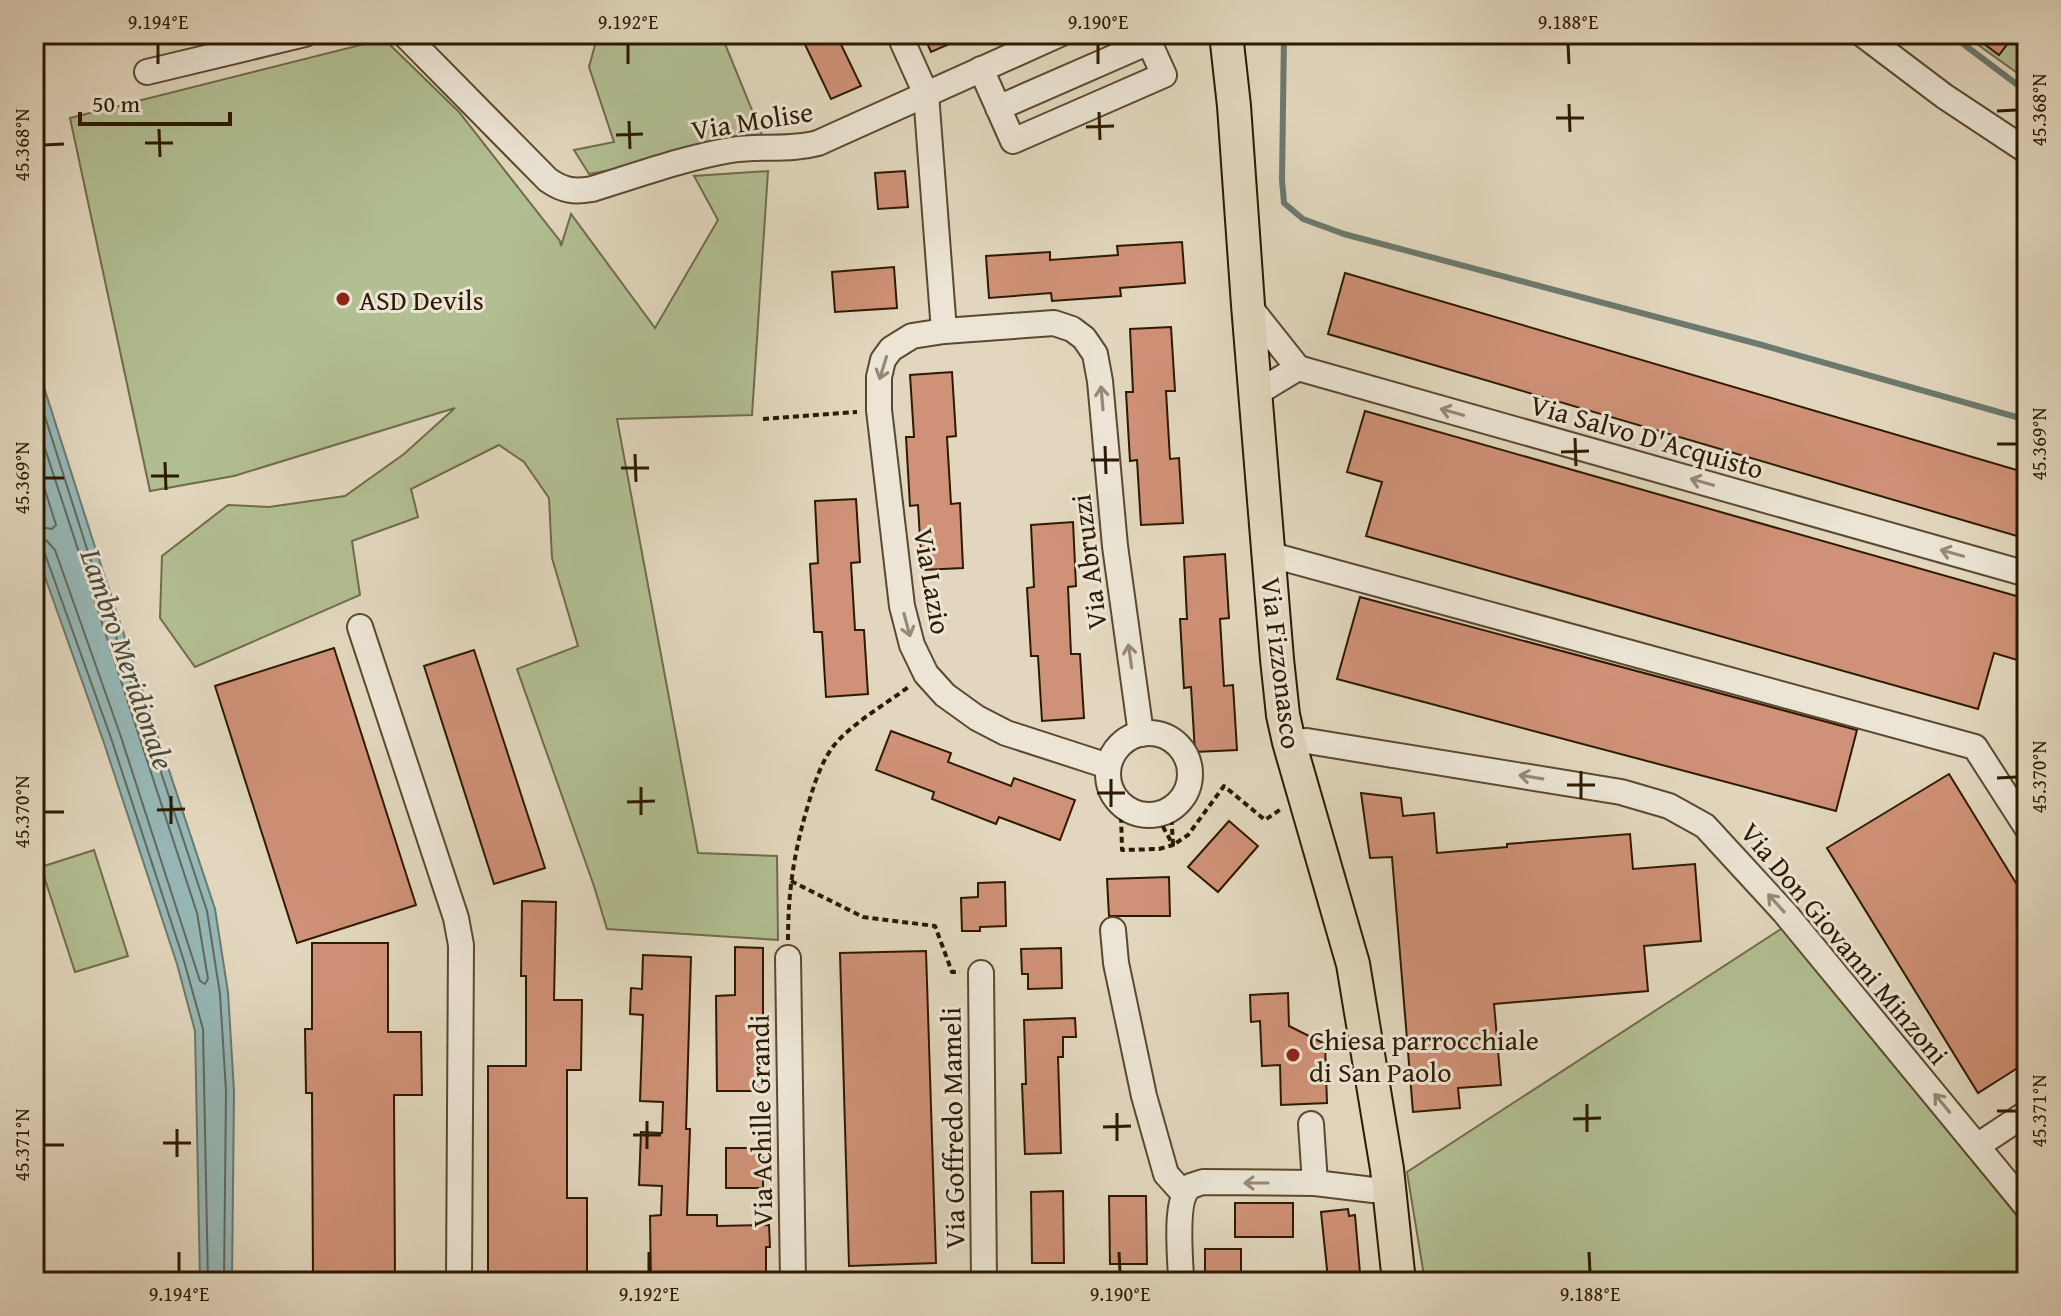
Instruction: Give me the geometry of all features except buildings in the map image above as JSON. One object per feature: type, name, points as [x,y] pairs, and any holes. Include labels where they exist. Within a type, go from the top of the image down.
[{"type":"main road","name":"Via Fizzonasco","points":[[1226,34],[1283,715],[1353,964],[1390,1189],[1399,1282]]},
{"type":"street","points":[[147,72],[305,34]]},
{"type":"street","name":"Via Molise","points":[[404,34],[548,180],[562,189],[576,192],[735,149],[798,148],[818,143],[1060,34]]},
{"type":"street","points":[[899,34],[926,94],[944,331]]},
{"type":"street","points":[[1862,34],[1944,96],[2027,151]]},
{"type":"street","points":[[981,69],[998,108],[1013,141],[1164,75],[1149,42],[1124,42],[998,108]]},
{"type":"street","points":[[1248,305],[1298,368],[1255,394]]},
{"type":"street","name":"Via Abruzzi","points":[[944,331],[1054,323],[1072,329],[1084,338],[1095,354],[1115,546],[1141,734]]},
{"type":"street","name":"Via Lazio","points":[[944,331],[912,336],[891,349],[883,360],[879,377],[879,410],[902,606],[912,645],[926,674],[945,695],[977,718],[1006,733],[1108,766]]},
{"type":"street","name":"Via Salvo D'Acquisto","points":[[1298,368],[2027,574]]},
{"type":"street","points":[[1268,554],[1975,747],[2027,828]]},
{"type":"street","points":[[360,627],[456,918],[461,945],[459,1282]]},
{"type":"street","points":[[1141,734],[1157,734],[1172,740],[1183,752],[1189,767],[1189,783],[1183,797],[1164,812],[1140,814],[1125,808],[1114,797],[1108,782],[1108,766],[1115,751],[1126,740],[1141,734]]},
{"type":"street","name":"Via Don Giovanni Minzoni","points":[[1289,742],[1307,741],[1621,792],[1669,806],[1705,826],[1785,913],[2027,1207]]},
{"type":"street","points":[[1113,930],[1116,963],[1144,1096],[1166,1174],[1184,1194]]},
{"type":"street","name":"Via Achille Grandi","points":[[788,958],[793,1282]]},
{"type":"street","name":"Via Goffredo Mameli","points":[[981,973],[984,1282]]},
{"type":"street","points":[[1977,1146],[2027,1113]]},
{"type":"street","points":[[1311,1124],[1315,1183]]},
{"type":"street","points":[[1181,1282],[1180,1206],[1191,1186],[1203,1182],[1315,1183],[1390,1189]]},
{"type":"path","points":[[763,419],[879,410]]},
{"type":"path","points":[[788,958],[792,868],[814,784],[833,746],[926,674]]},
{"type":"path","points":[[1125,808],[1121,814],[1122,850],[1159,849],[1173,845],[1188,835],[1224,786],[1265,820],[1285,806]]},
{"type":"path","points":[[1164,812],[1173,845]]},
{"type":"path","points":[[1164,812],[1173,845]]},
{"type":"path","points":[[791,881],[863,917],[935,926],[952,972],[981,973]]},
{"type":"green space","points":[[598,34],[721,34],[765,142],[589,174],[574,150],[614,142],[589,67]]},
{"type":"green space","points":[[1963,34],[2027,34],[2027,80]]},
{"type":"green space","points":[[384,39],[459,112],[561,246],[571,214],[655,328],[718,220],[694,176],[768,171],[752,415],[617,419],[698,853],[777,856],[778,940],[607,929],[517,669],[578,646],[552,558],[549,498],[524,462],[499,445],[411,489],[418,517],[352,541],[360,595],[195,667],[160,618],[162,556],[228,505],[269,507],[345,496],[404,454],[455,408],[234,476],[150,491],[70,118]]},
{"type":"green space","points":[[94,850],[128,956],[75,972],[41,867]]},
{"type":"green space","points":[[1784,927],[2027,1228],[2027,1282],[1425,1282],[1407,1172]]},
{"type":"water","name":"Lambro Meridionale","points":[[34,356],[215,909],[228,992],[234,1091],[232,1282],[200,1282],[195,1031],[177,964],[103,740],[34,546]]},
{"type":"waterway","points":[[1284,34],[1284,203],[1303,219],[1344,234],[1762,345],[2027,420]]},
{"type":"waterway","points":[[1950,34],[2027,92]]},
{"type":"place","name":"ASD Devils","points":[[343,299]]},
{"type":"place","name":"Chiesa parrocchiale di San Paolo","points":[[1293,1055]]}]
